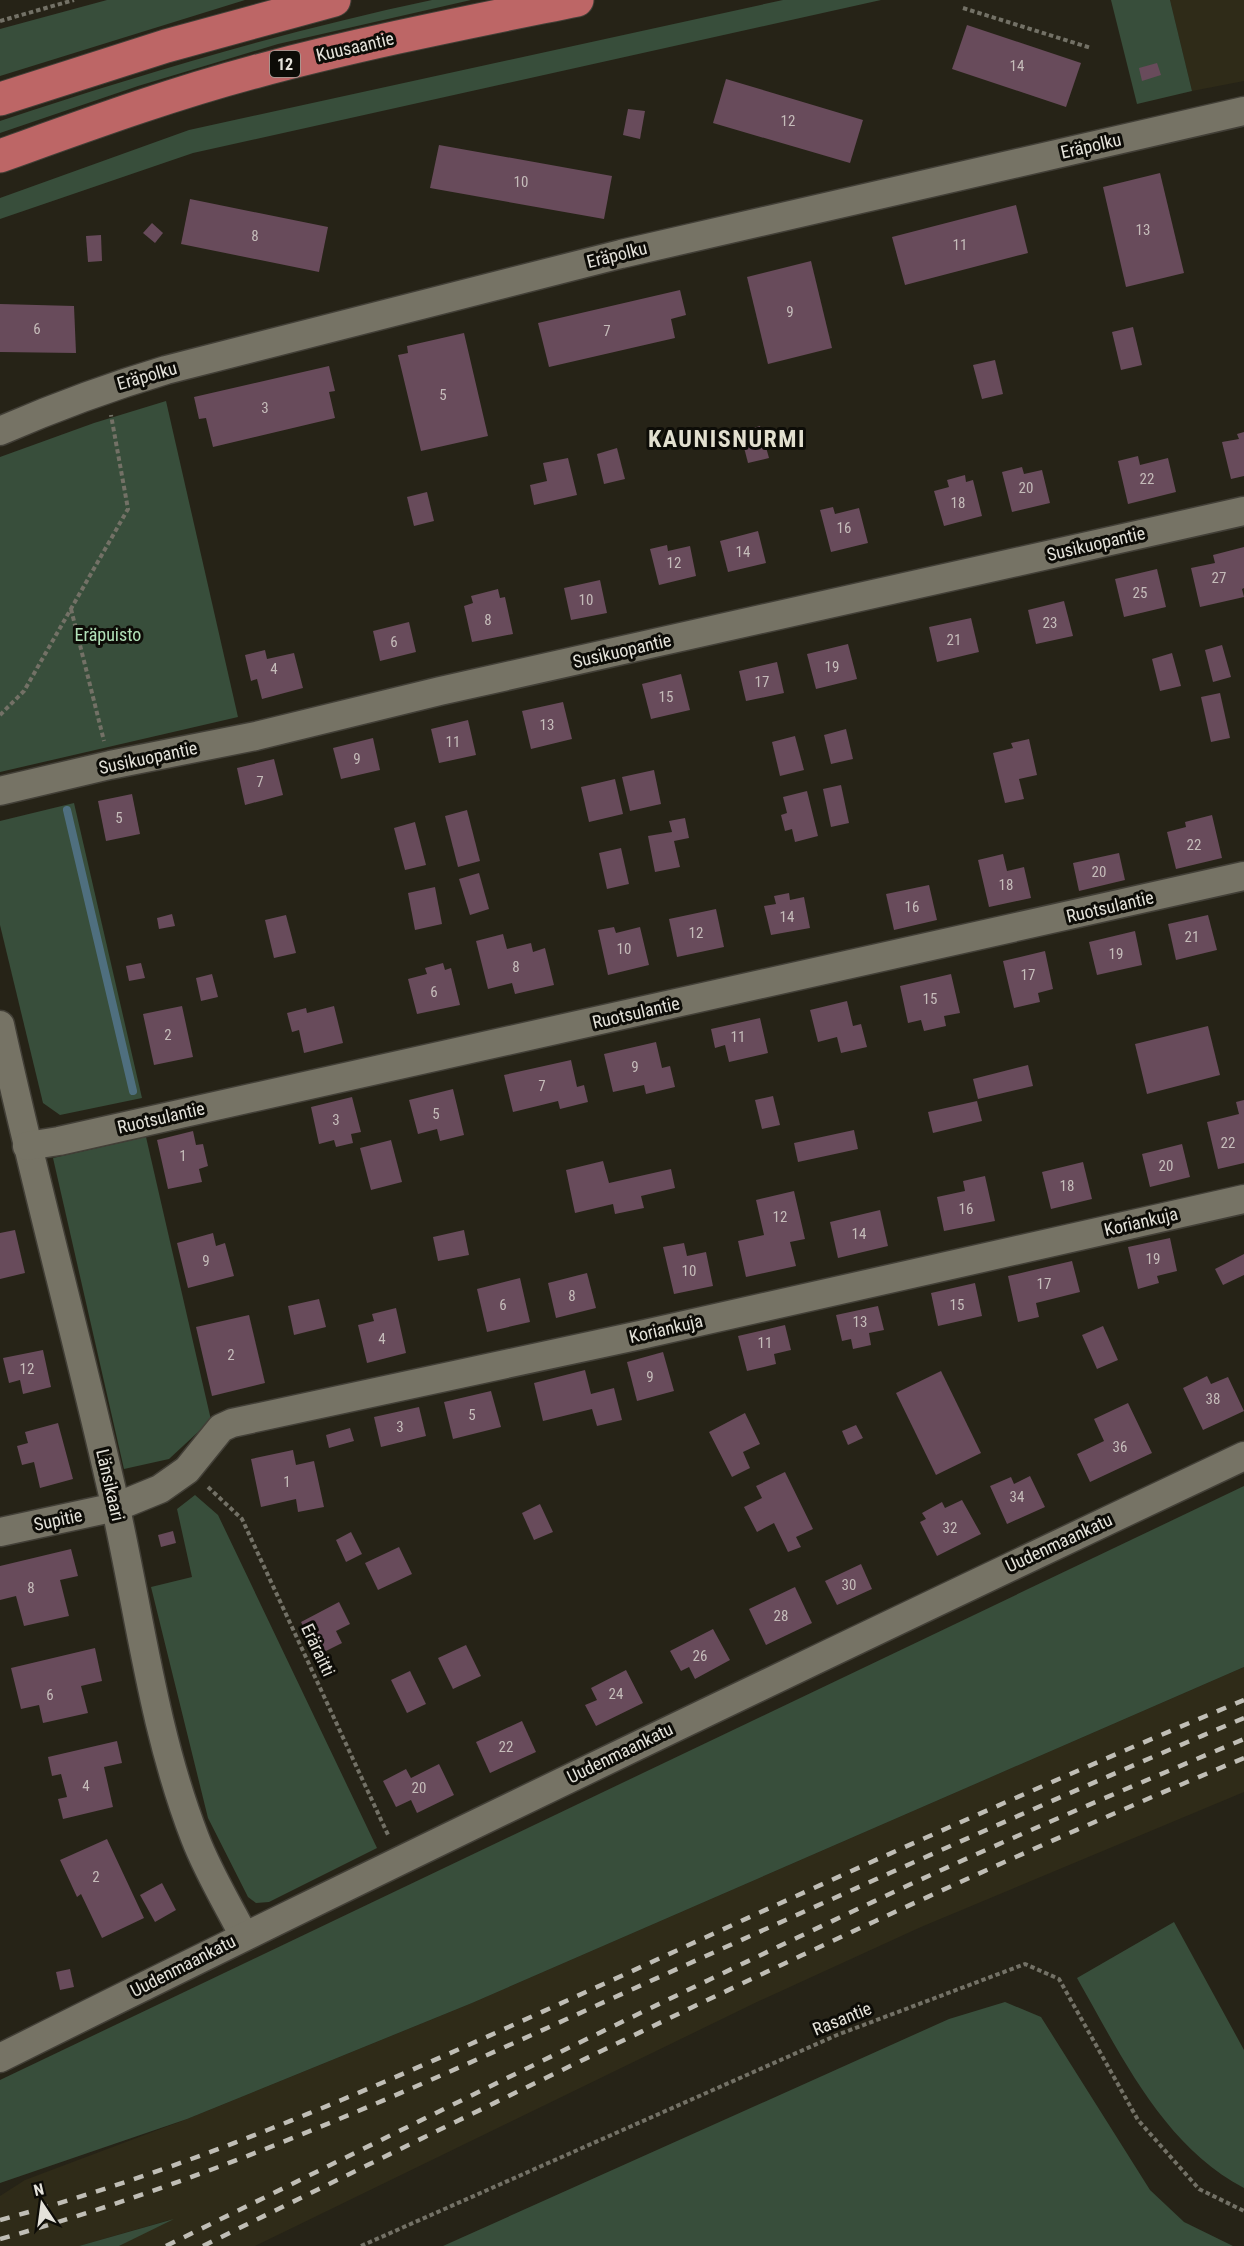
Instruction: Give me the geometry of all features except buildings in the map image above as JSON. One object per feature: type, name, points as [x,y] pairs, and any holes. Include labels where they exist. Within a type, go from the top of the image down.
[{"type":"main road","points":[[0,99],[166,46],[334,0]]},
{"type":"main road","name":"Kuusaantie","points":[[0,156],[109,117],[252,72],[372,41],[578,0]]},
{"type":"street","name":"Eräpolku","points":[[0,431],[101,389],[189,364],[621,254],[1244,111]]},
{"type":"street","name":"Susikuopantie","points":[[0,791],[110,765],[256,736],[440,692],[1244,511]]},
{"type":"street","name":"Ruotsulantie","points":[[27,1146],[139,1123],[1244,876]]},
{"type":"street","name":"Länsikaari","points":[[0,1025],[27,1146],[116,1508],[142,1646],[172,1772],[209,1872],[244,1936]]},
{"type":"street","name":"Koriankuja","points":[[116,1508],[160,1489],[187,1470],[221,1428],[232,1423],[645,1334],[1244,1199]]},
{"type":"street","name":"Uudenmaankatu","points":[[0,2058],[244,1936],[844,1645],[1244,1456]]},
{"type":"street","name":"Supitie","points":[[0,1532],[116,1508]]},
{"type":"path","points":[[0,21],[74,0]]},
{"type":"path","points":[[963,8],[1091,48]]},
{"type":"path","points":[[0,715],[24,691],[128,509],[109,406]]},
{"type":"path","points":[[71,609],[110,765]]},
{"type":"path","name":"Eräraitti","points":[[187,1470],[229,1505],[242,1519],[400,1860]]},
{"type":"path","name":"Rasantie","points":[[361,2246],[837,2035],[1025,1964],[1059,1979],[1138,2120],[1199,2189],[1244,2211]]},
{"type":"shaded area","points":[[1170,0],[1244,0],[1244,81],[1192,91]]},
{"type":"shaded area","points":[[1244,1667],[1244,1792],[921,1927],[759,2001],[255,2246],[119,2246],[169,2220],[79,2246],[0,2246],[0,2196],[25,2180],[187,2119],[472,2003]]},
{"type":"green space","points":[[107,0],[245,0],[0,76],[0,29]]},
{"type":"green space","points":[[432,0],[471,0],[278,44],[138,86],[0,133],[0,121],[214,54],[322,25]]},
{"type":"green space","points":[[783,0],[881,0],[193,153],[0,219],[0,198],[189,130]]},
{"type":"green space","points":[[1111,0],[1170,0],[1192,91],[1137,104]]},
{"type":"green space","name":"Eräpuisto","points":[[166,401],[238,717],[0,772],[0,457],[94,423]]},
{"type":"green space","points":[[74,803],[142,1098],[60,1115],[43,1103],[0,925],[0,821]]},
{"type":"green space","points":[[146,1137],[211,1420],[169,1459],[124,1469],[53,1158]]},
{"type":"green space","points":[[1244,1486],[1244,1667],[472,2003],[187,2119],[0,2183],[0,2080]]},
{"type":"green space","points":[[195,1495],[218,1515],[377,1848],[269,1902],[256,1903],[248,1897],[208,1818],[151,1587],[192,1577],[177,1509]]},
{"type":"green space","points":[[1174,1922],[1244,2050],[1244,2188],[1215,2170],[1167,2123],[1127,2066],[1077,1978]]},
{"type":"green space","points":[[1005,2002],[1041,2017],[1150,2190],[1184,2222],[1233,2246],[443,2246],[949,2019]]},
{"type":"green space","points":[[174,2219],[119,2246],[79,2246]]},
{"type":"waterway","points":[[67,810],[133,1091]]},
{"type":"railway","points":[[0,2220],[162,2169],[320,2109],[476,2042],[936,1833],[1244,1700]]},
{"type":"railway","points":[[0,2239],[160,2188],[239,2159],[394,2096],[1088,1785],[1244,1718]]},
{"type":"railway","points":[[166,2246],[609,2028],[877,1900],[1013,1838],[1244,1739]]},
{"type":"railway","points":[[203,2246],[590,2056],[850,1933],[980,1873],[1244,1758]]},
{"type":"district","name":"KAUNISNURMI","points":[[727,439]]}]
